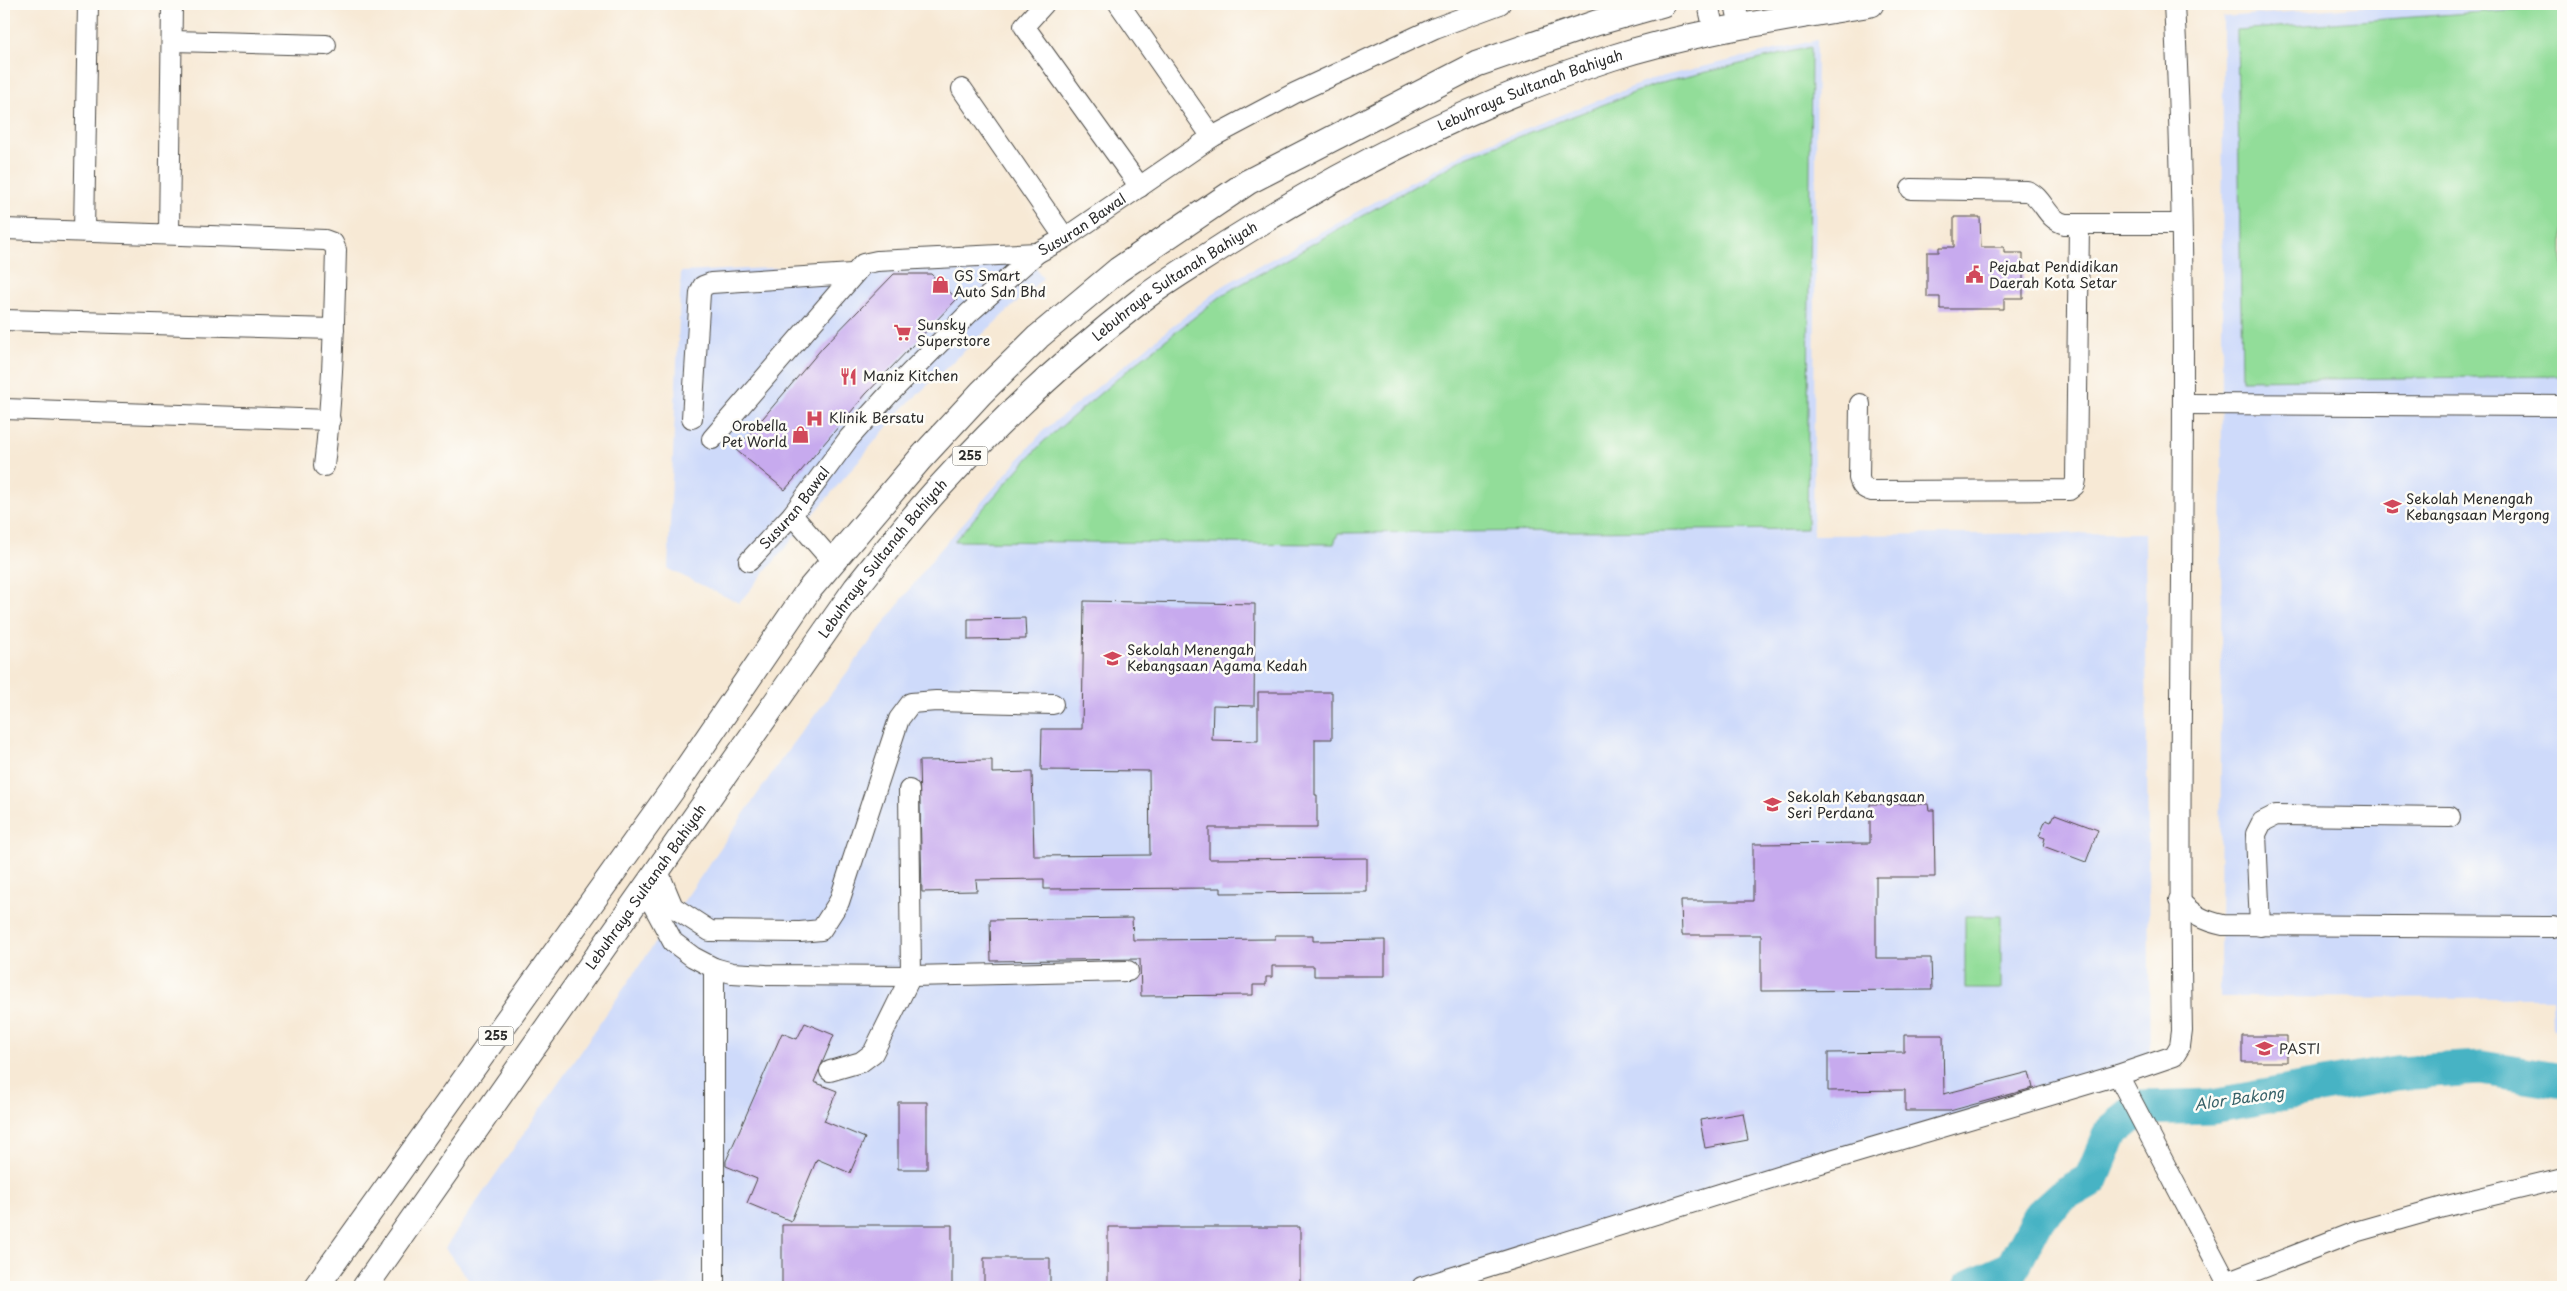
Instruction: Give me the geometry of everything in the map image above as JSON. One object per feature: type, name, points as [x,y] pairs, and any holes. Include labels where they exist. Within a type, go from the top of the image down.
[{"type":"main road","name":"255","points":[[316,1287],[675,786],[808,591],[920,459],[981,393],[1038,337],[1118,270],[1248,182],[1477,64],[1596,23],[1663,4]]},
{"type":"main road","name":"Lebuhraya Sultanah Bahiyah","points":[[365,1287],[652,880],[837,613],[944,481],[1064,365],[1142,300],[1274,214],[1440,126],[1495,101],[1612,58],[1714,31],[1737,15],[1871,4]]},
{"type":"street","points":[[84,231],[88,4]]},
{"type":"street","points":[[169,233],[172,4]]},
{"type":"street","points":[[1044,4],[1024,26],[1140,187]]},
{"type":"street","points":[[1119,4],[1212,137]]},
{"type":"street","name":"Susuran Bawal","points":[[750,561],[792,516],[849,438],[888,396],[969,314],[1037,253],[1065,238],[1212,137],[1295,93],[1434,28],[1500,4]]},
{"type":"street","points":[[1708,4],[1714,31]]},
{"type":"street","points":[[1422,1287],[1787,1173],[2118,1075],[2174,1056],[2180,1046],[2182,1031],[2179,900],[2183,404],[2181,224],[2174,4]]},
{"type":"street","points":[[172,41],[326,45]]},
{"type":"street","points":[[962,89],[1065,238]]},
{"type":"street","points":[[1911,189],[2027,191],[2035,195],[2053,220],[2065,224],[2181,224]]},
{"type":"street","points":[[1860,404],[1859,478],[1866,490],[1872,492],[2069,490],[2074,485],[2076,479],[2079,224]]},
{"type":"street","points":[[4,229],[169,233],[325,240],[333,243],[336,250],[334,329],[330,420],[324,466]]},
{"type":"street","points":[[712,439],[852,274],[863,264],[877,261],[1037,253]]},
{"type":"street","points":[[692,418],[700,293],[703,286],[711,283],[852,274]]},
{"type":"street","points":[[4,320],[334,329]]},
{"type":"street","points":[[2183,404],[2563,406]]},
{"type":"street","points":[[4,409],[330,420]]},
{"type":"street","points":[[792,516],[832,561]]},
{"type":"street","points":[[652,880],[673,908],[710,932],[800,932],[821,930],[839,902],[899,719],[911,702],[1053,704]]},
{"type":"street","points":[[830,1071],[861,1062],[873,1053],[911,976],[909,790]]},
{"type":"street","points":[[2260,926],[2256,834],[2262,822],[2276,815],[2450,817]]},
{"type":"street","points":[[652,880],[673,942],[693,957],[714,968],[732,973],[911,976],[1128,971]]},
{"type":"street","points":[[2179,900],[2188,911],[2210,922],[2260,926],[2552,927]]},
{"type":"street","points":[[714,968],[714,1287]]},
{"type":"street","points":[[2118,1075],[2141,1123],[2227,1285],[2355,1232],[2442,1207],[2563,1178]]},
{"type":"shaded area","name":"Sekolah Menengah Kebangsaan Mergong","points":[[2397,4],[2563,4],[2563,1031],[2553,1030],[2552,998],[2220,997],[2223,17]]},
{"type":"shaded area","name":"Sekolah Menengah Kebangsaan Agama Kedah","points":[[1817,40],[1813,535],[2145,533],[2150,1073],[1416,1287],[474,1287],[445,1248],[781,760],[934,557],[1043,431],[1221,287],[1463,153],[1655,78]]},
{"type":"shaded area","points":[[1027,256],[1043,278],[902,409],[739,603],[668,569],[681,272]]},
{"type":"green space","points":[[2563,6],[2563,376],[2242,380],[2237,30]]},
{"type":"green space","points":[[1811,47],[1807,529],[1338,533],[1334,544],[954,541],[1043,442],[1136,363],[1224,294],[1466,157],[1657,84]]},
{"type":"green space","points":[[1965,916],[2001,916],[2001,989],[1965,989]]},
{"type":"building","name":"Pejabat Pendidikan Daerah Kota Setar","points":[[1954,217],[1980,217],[1981,247],[2004,247],[2004,253],[2023,253],[2023,298],[2004,298],[2004,309],[1940,309],[1940,297],[1927,297],[1927,252],[1939,252],[1939,247],[1954,247]]},
{"type":"building","points":[[894,274],[931,274],[957,299],[866,394],[785,490],[736,450],[823,347]]},
{"type":"building","points":[[1084,601],[1255,604],[1254,706],[1213,705],[1212,740],[1258,741],[1258,692],[1332,692],[1332,739],[1315,739],[1317,828],[1209,828],[1209,859],[1367,858],[1367,892],[1221,893],[1221,888],[1044,889],[1044,879],[976,880],[977,891],[922,892],[919,761],[992,760],[992,773],[1032,772],[1034,856],[1150,855],[1149,771],[1041,770],[1042,729],[1082,729]]},
{"type":"building","points":[[1025,618],[1026,639],[968,640],[968,619]]},
{"type":"building","points":[[1870,804],[1928,804],[1929,810],[1934,810],[1935,877],[1876,877],[1876,958],[1931,958],[1932,990],[1761,991],[1761,935],[1682,935],[1681,901],[1753,901],[1753,844],[1870,843]]},
{"type":"building","points":[[2055,814],[2098,830],[2086,862],[2043,846],[2045,838],[2039,836],[2046,820],[2051,822]]},
{"type":"building","points":[[1132,918],[1133,940],[1275,939],[1275,935],[1313,935],[1313,941],[1385,940],[1385,976],[1314,976],[1314,966],[1272,966],[1272,977],[1266,977],[1266,985],[1253,985],[1253,995],[1141,996],[1140,959],[991,961],[990,920]]},
{"type":"building","points":[[805,1023],[834,1035],[814,1082],[837,1091],[824,1121],[865,1138],[850,1173],[817,1159],[791,1221],[747,1203],[757,1179],[726,1166],[726,1161],[782,1033],[797,1039]]},
{"type":"building","points":[[1904,1035],[1943,1035],[1944,1094],[2029,1072],[2033,1088],[1950,1111],[1905,1111],[1905,1090],[1828,1091],[1828,1053],[1904,1052]]},
{"type":"building","name":"PASTI","points":[[2242,1036],[2287,1036],[2287,1062],[2242,1062]]},
{"type":"building","points":[[898,1102],[927,1102],[927,1169],[898,1169]]},
{"type":"building","points":[[1743,1113],[1748,1140],[1705,1148],[1700,1120]]},
{"type":"building","points":[[782,1225],[952,1225],[952,1287],[782,1287]]},
{"type":"building","points":[[1108,1227],[1300,1227],[1300,1287],[1108,1287]]},
{"type":"building","points":[[984,1258],[1050,1258],[1050,1287],[984,1287]]},
{"type":"waterway","name":"Alor Bakong","points":[[1970,1287],[2012,1268],[2038,1218],[2062,1196],[2092,1179],[2112,1131],[2140,1108],[2212,1106],[2397,1073],[2481,1068],[2563,1081]]},
{"type":"place","name":"Pejabat Pendidikan Daerah Kota Setar","points":[[1975,275]]},
{"type":"place","name":"GS Smart Auto Sdn Bhd","points":[[940,284]]},
{"type":"place","name":"Sunsky Superstore","points":[[903,333]]},
{"type":"place","name":"Maniz Kitchen","points":[[849,376]]},
{"type":"place","name":"Klinik Bersatu","points":[[815,418]]},
{"type":"place","name":"Orobella Pet World","points":[[801,434]]},
{"type":"place","name":"Sekolah Menengah Kebangsaan Mergong","points":[[2392,507]]},
{"type":"place","name":"Sekolah Menengah Kebangsaan Agama Kedah","points":[[1113,658]]},
{"type":"place","name":"Sekolah Kebangsaan Seri Perdana","points":[[1773,805]]},
{"type":"place","name":"PASTI","points":[[2265,1049]]}]
